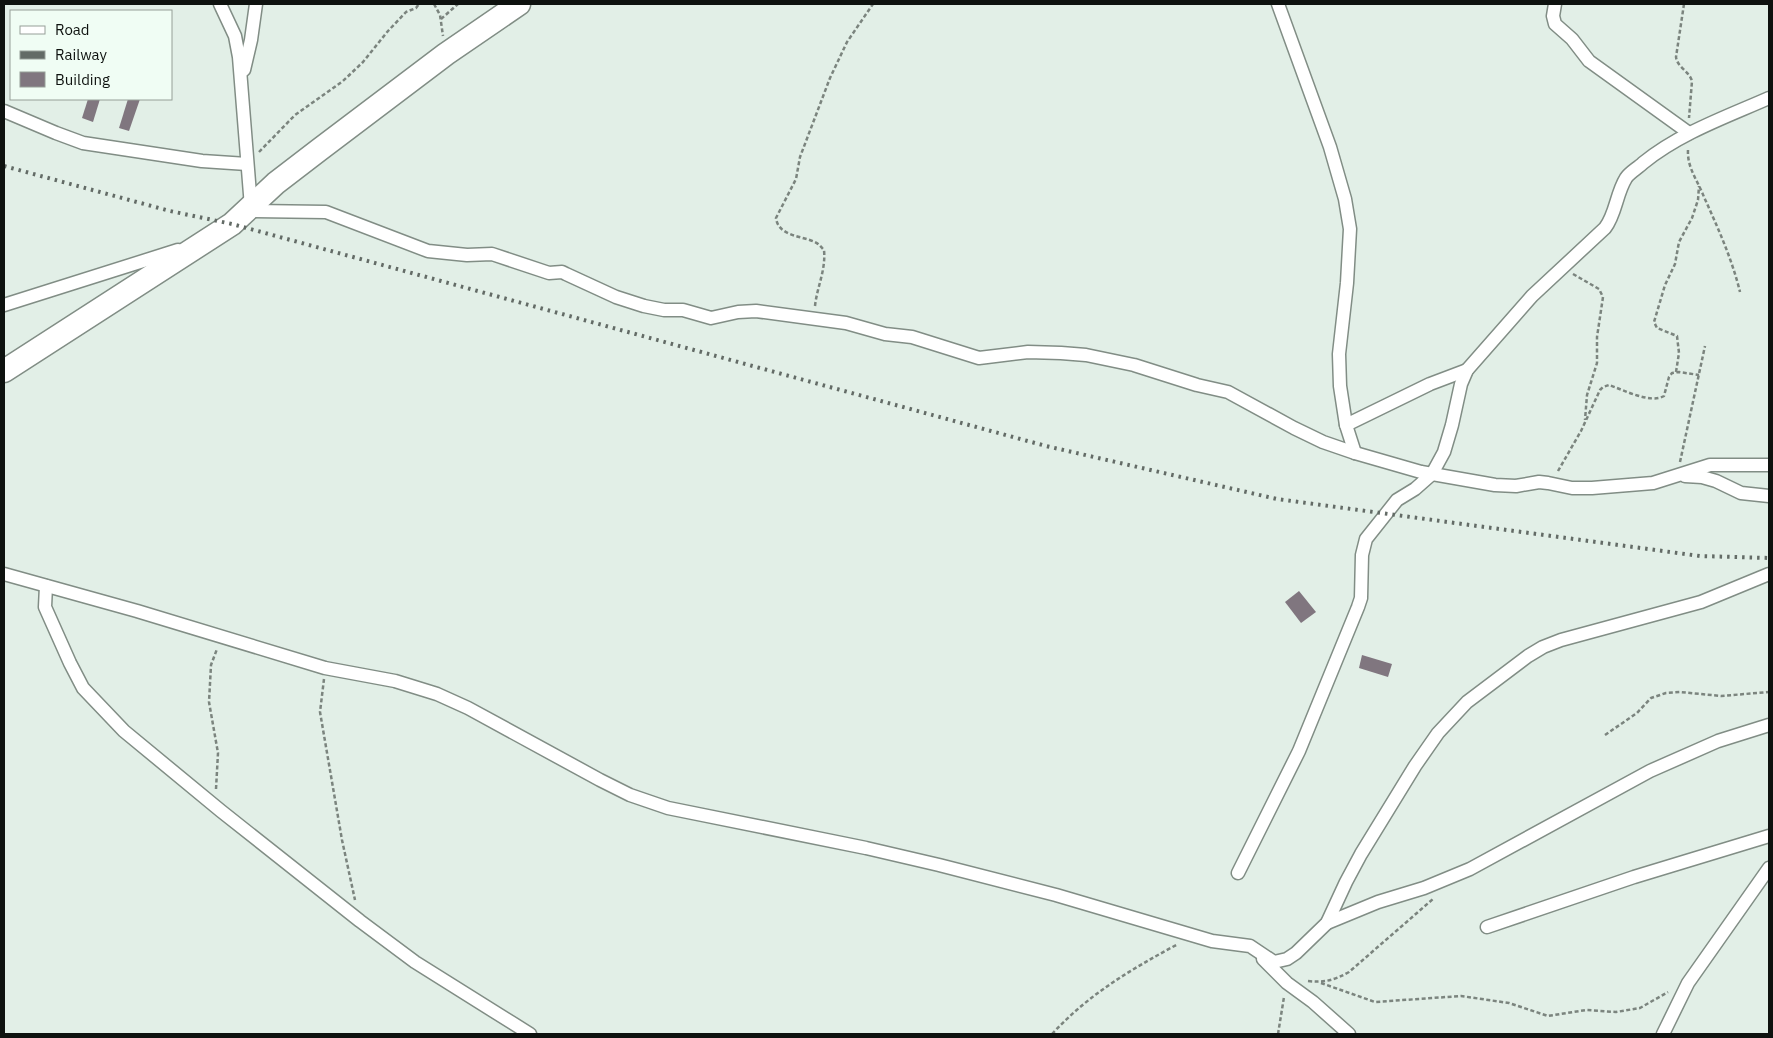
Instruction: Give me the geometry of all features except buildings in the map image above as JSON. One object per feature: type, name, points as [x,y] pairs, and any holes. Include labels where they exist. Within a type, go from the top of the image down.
[{"type":"highway","points":[[4,371],[232,224],[276,183],[446,54],[519,4]]},
{"type":"street","points":[[220,4],[236,42],[241,80],[249,209],[326,212],[428,251],[467,255],[492,254],[548,273],[562,272],[583,280],[616,297],[664,310],[683,310],[711,318],[748,310],[846,322],[885,334],[906,335],[979,358],[1028,352],[1061,353],[1086,355],[1134,365],[1197,385],[1228,392],[1323,442],[1396,466],[1432,474],[1509,486],[1539,482],[1572,488],[1592,488],[1653,483],[1710,466],[1769,465]]},
{"type":"street","points":[[241,80],[252,40],[256,4]]},
{"type":"street","points":[[1278,4],[1330,147],[1347,209],[1350,229],[1348,283],[1339,354],[1340,386],[1346,425],[1355,453]]},
{"type":"street","points":[[1555,4],[1553,16],[1555,24],[1572,39],[1589,61],[1688,132]]},
{"type":"street","points":[[1238,873],[1298,751],[1362,598],[1362,555],[1366,539],[1397,500],[1415,489],[1432,474],[1444,452],[1461,384],[1467,370],[1510,319],[1608,224],[1626,179],[1631,173],[1688,132],[1769,98]]},
{"type":"street","points":[[4,110],[56,133],[83,142],[202,161],[247,164]]},
{"type":"street","points":[[4,305],[202,243]]},
{"type":"street","points":[[1346,425],[1430,384],[1467,370]]},
{"type":"street","points":[[1677,476],[1702,477],[1716,481],[1741,493],[1769,496]]},
{"type":"street","points":[[4,574],[222,636],[325,668],[395,681],[437,694],[476,712],[630,795],[668,808],[940,865],[1056,895],[1212,941],[1250,946],[1274,962],[1287,959],[1317,935],[1327,923],[1360,854],[1415,766],[1438,733],[1467,702],[1528,656],[1543,647],[1562,640],[1701,602],[1769,574]]},
{"type":"street","points":[[46,586],[45,608],[83,688],[124,731],[360,921],[415,962],[530,1034]]},
{"type":"street","points":[[1327,923],[1378,902],[1424,888],[1470,869],[1650,771],[1718,741],[1769,725]]},
{"type":"street","points":[[1487,928],[1634,877],[1769,836]]},
{"type":"street","points":[[1663,1034],[1688,983],[1769,868]]},
{"type":"street","points":[[1250,946],[1287,983],[1313,1002],[1349,1034]]},
{"type":"path","points":[[247,164],[295,115],[343,81],[363,62],[406,12],[416,8],[419,4]]},
{"type":"path","points":[[434,4],[441,19],[446,54]]},
{"type":"path","points":[[441,19],[458,4]]},
{"type":"path","points":[[813,319],[815,301],[825,259],[824,250],[817,243],[780,229],[776,224],[776,218],[796,178],[800,157],[830,78],[847,42],[873,4]]},
{"type":"path","points":[[1684,4],[1676,62],[1692,81],[1687,160],[1734,268],[1740,292]]},
{"type":"path","points":[[1676,372],[1678,353],[1676,336],[1657,328],[1654,322],[1665,285],[1675,264],[1678,242],[1692,218],[1698,200],[1699,186]]},
{"type":"path","points":[[1562,267],[1599,289],[1603,297],[1597,337],[1597,363],[1587,396],[1585,421]]},
{"type":"path","points":[[1677,476],[1705,346]]},
{"type":"path","points":[[1552,484],[1600,390],[1604,387],[1609,385],[1642,397],[1661,398],[1666,392],[1670,375],[1676,372],[1699,374]]},
{"type":"path","points":[[221,811],[216,797],[215,780],[218,753],[209,702],[211,665],[222,636]]},
{"type":"path","points":[[325,668],[320,712],[344,848],[360,921]]},
{"type":"path","points":[[1605,735],[1637,714],[1651,698],[1666,693],[1680,692],[1721,696],[1769,692]]},
{"type":"path","points":[[1321,983],[1336,979],[1360,964],[1440,894]]},
{"type":"path","points":[[1052,1034],[1070,1015],[1100,990],[1132,968],[1194,936]]},
{"type":"path","points":[[1304,980],[1321,983],[1375,1002],[1461,996],[1509,1003],[1548,1016],[1586,1010],[1616,1012],[1640,1008],[1680,984],[1688,983]]},
{"type":"path","points":[[1278,1034],[1287,983]]},
{"type":"railway","points":[[4,166],[170,211],[232,224],[1046,446],[1277,499],[1700,556],[1769,558]]}]
